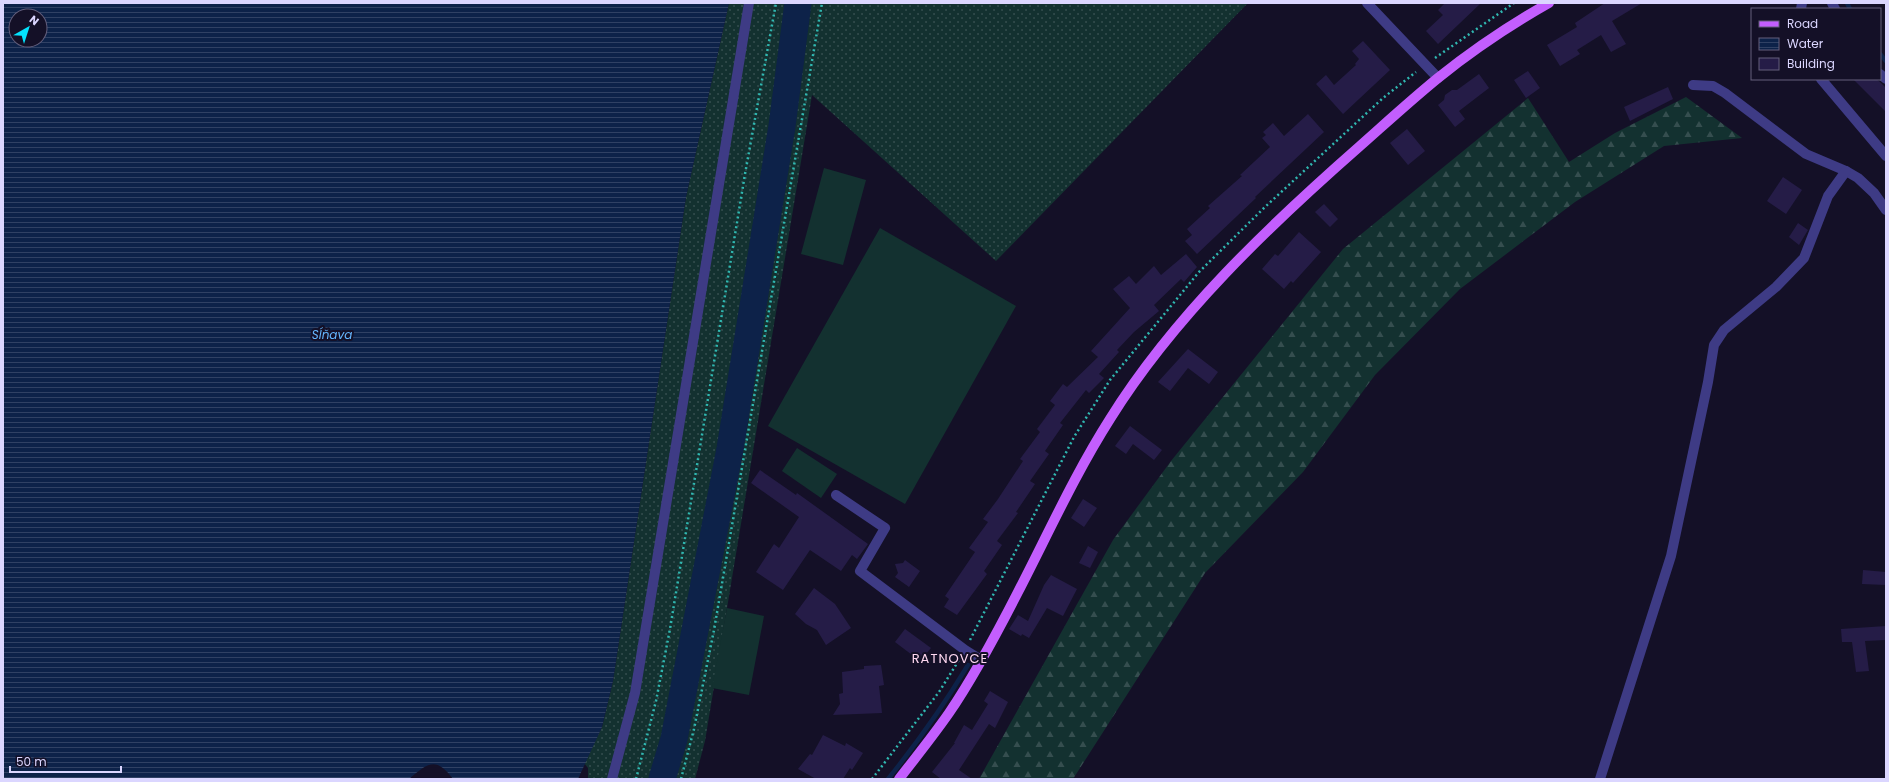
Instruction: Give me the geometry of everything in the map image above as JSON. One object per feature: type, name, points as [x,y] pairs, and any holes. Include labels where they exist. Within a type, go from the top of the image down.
[{"type":"main road","points":[[899,779],[950,711],[981,660],[1018,592],[1078,472],[1111,416],[1148,365],[1179,327],[1233,266],[1296,204],[1438,78],[1499,34],[1549,3]]},
{"type":"street","points":[[612,779],[635,693],[749,3]]},
{"type":"street","points":[[1367,3],[1438,78]]},
{"type":"street","points":[[1822,80],[1886,156]]},
{"type":"street","points":[[1693,85],[1713,86],[1725,93],[1806,154],[1846,171],[1858,178],[1869,188],[1886,210]]},
{"type":"street","points":[[1600,779],[1671,556],[1708,382],[1714,345],[1724,330],[1776,287],[1804,258],[1828,196],[1846,171]]},
{"type":"street","points":[[836,495],[885,528],[860,571],[965,650],[981,660]]},
{"type":"path","points":[[636,779],[656,701],[670,629],[745,174],[776,3]]},
{"type":"path","points":[[681,779],[694,729],[714,630],[822,3]]},
{"type":"green space","points":[[729,3],[1248,3],[996,261],[812,95],[705,741],[695,779],[588,779],[588,768],[584,763],[602,727],[613,681],[686,197]]},
{"type":"green space","points":[[1686,97],[1742,138],[1664,146],[1575,202],[1460,289],[1375,375],[1303,472],[1205,573],[1073,779],[979,779],[1113,540],[1171,461],[1343,249],[1528,98],[1569,162],[1615,133]]},
{"type":"green space","points":[[824,168],[866,180],[843,265],[801,254]]},
{"type":"green space","points":[[880,228],[1016,306],[905,504],[768,426]]},
{"type":"green space","points":[[797,448],[837,474],[821,498],[782,471]]},
{"type":"green space","points":[[727,608],[764,616],[749,695],[712,688]]},
{"type":"water","name":"Sĺňava","points":[[3,3],[729,3],[686,197],[613,681],[602,727],[578,779],[453,779],[442,767],[432,764],[422,769],[409,779],[3,779]]},
{"type":"building","points":[[1445,3],[1481,3],[1438,44],[1426,31],[1443,15],[1438,10]]},
{"type":"building","points":[[1605,3],[1642,3],[1612,21],[1626,44],[1611,52],[1601,35],[1577,50],[1580,54],[1560,66],[1547,45],[1577,27],[1575,23]]},
{"type":"building","points":[[1363,41],[1390,70],[1343,114],[1316,84],[1326,75],[1334,85],[1356,65],[1355,64],[1359,59],[1352,51]]},
{"type":"building","points":[[1528,71],[1540,88],[1526,98],[1514,80]]},
{"type":"building","points":[[1479,74],[1489,88],[1459,111],[1465,119],[1455,127],[1438,105],[1444,100],[1445,95],[1452,90],[1457,90]]},
{"type":"building","points":[[1854,80],[1877,80],[1886,88],[1886,112]]},
{"type":"building","points":[[1668,87],[1673,99],[1630,121],[1624,107]]},
{"type":"building","points":[[1308,114],[1324,132],[1197,254],[1185,241],[1192,235],[1187,229],[1210,208],[1208,206],[1242,176],[1240,175],[1270,147],[1262,138],[1266,135],[1263,132],[1273,123],[1284,136]]},
{"type":"building","points":[[1407,129],[1425,151],[1408,165],[1390,143]]},
{"type":"building","points":[[1783,177],[1802,190],[1786,214],[1767,201]]},
{"type":"building","points":[[1324,204],[1338,219],[1330,227],[1315,212]]},
{"type":"building","points":[[1798,223],[1808,230],[1799,245],[1789,237]]},
{"type":"building","points":[[1299,232],[1321,252],[1293,283],[1291,281],[1284,289],[1262,269],[1275,254],[1278,256]]},
{"type":"building","points":[[1186,254],[1197,267],[1184,282],[1181,279],[1154,305],[1159,311],[1134,332],[1117,350],[1119,352],[1099,374],[1104,378],[1089,393],[1086,390],[1060,423],[1063,425],[1045,451],[1049,454],[1030,481],[1035,484],[1016,512],[1018,513],[997,541],[1002,545],[984,571],[987,574],[957,615],[944,607],[949,599],[945,596],[975,552],[969,548],[988,522],[983,519],[1023,461],[1020,459],[1040,432],[1037,429],[1055,405],[1050,401],[1063,384],[1067,387],[1098,357],[1091,351],[1130,308],[1113,289],[1129,276],[1136,284],[1154,266],[1161,275]]},
{"type":"building","points":[[1188,349],[1218,372],[1209,384],[1188,368],[1170,391],[1158,382]]},
{"type":"building","points":[[1130,426],[1162,450],[1154,460],[1133,444],[1126,454],[1115,446]]},
{"type":"building","points":[[760,470],[796,495],[797,493],[868,544],[857,559],[852,555],[841,571],[810,550],[783,590],[756,572],[774,544],[779,548],[799,517],[751,483]]},
{"type":"building","points":[[1083,499],[1097,508],[1084,527],[1071,518]]},
{"type":"building","points":[[1088,546],[1098,552],[1090,568],[1079,563]]},
{"type":"building","points":[[905,560],[920,571],[909,587],[895,577],[898,573],[895,564],[903,563]]},
{"type":"building","points":[[1863,570],[1886,572],[1886,585],[1862,584]]},
{"type":"building","points":[[1051,575],[1077,589],[1063,616],[1047,608],[1029,638],[1022,634],[1021,636],[1009,629],[1018,615],[1028,621],[1044,585]]},
{"type":"building","points":[[814,588],[835,604],[851,628],[826,645],[817,630],[806,624],[795,614]]},
{"type":"building","points":[[1886,626],[1886,640],[1865,641],[1869,671],[1856,672],[1852,642],[1842,642],[1841,629]]},
{"type":"building","points":[[905,629],[931,648],[920,661],[895,642]]},
{"type":"building","points":[[881,665],[884,685],[879,686],[882,713],[833,715],[840,704],[839,694],[843,693],[842,672],[864,669],[864,666]]},
{"type":"building","points":[[990,691],[1008,702],[995,728],[989,724],[959,770],[972,779],[941,779],[932,772],[955,743],[964,725],[972,730],[988,704],[984,701]]},
{"type":"building","points":[[823,735],[845,746],[846,743],[863,753],[852,770],[850,768],[843,779],[816,779],[798,769],[810,754],[812,755]]},
{"type":"waterway","points":[[662,779],[674,739],[730,449],[782,126],[798,3]]},
{"type":"waterway","points":[[1847,3],[1850,8]]},
{"type":"waterway","points":[[1881,55],[1886,61]]},
{"type":"waterway","points":[[888,779],[930,724],[968,665]]},
{"type":"district","name":"RATNOVCE","points":[[950,658]]}]
